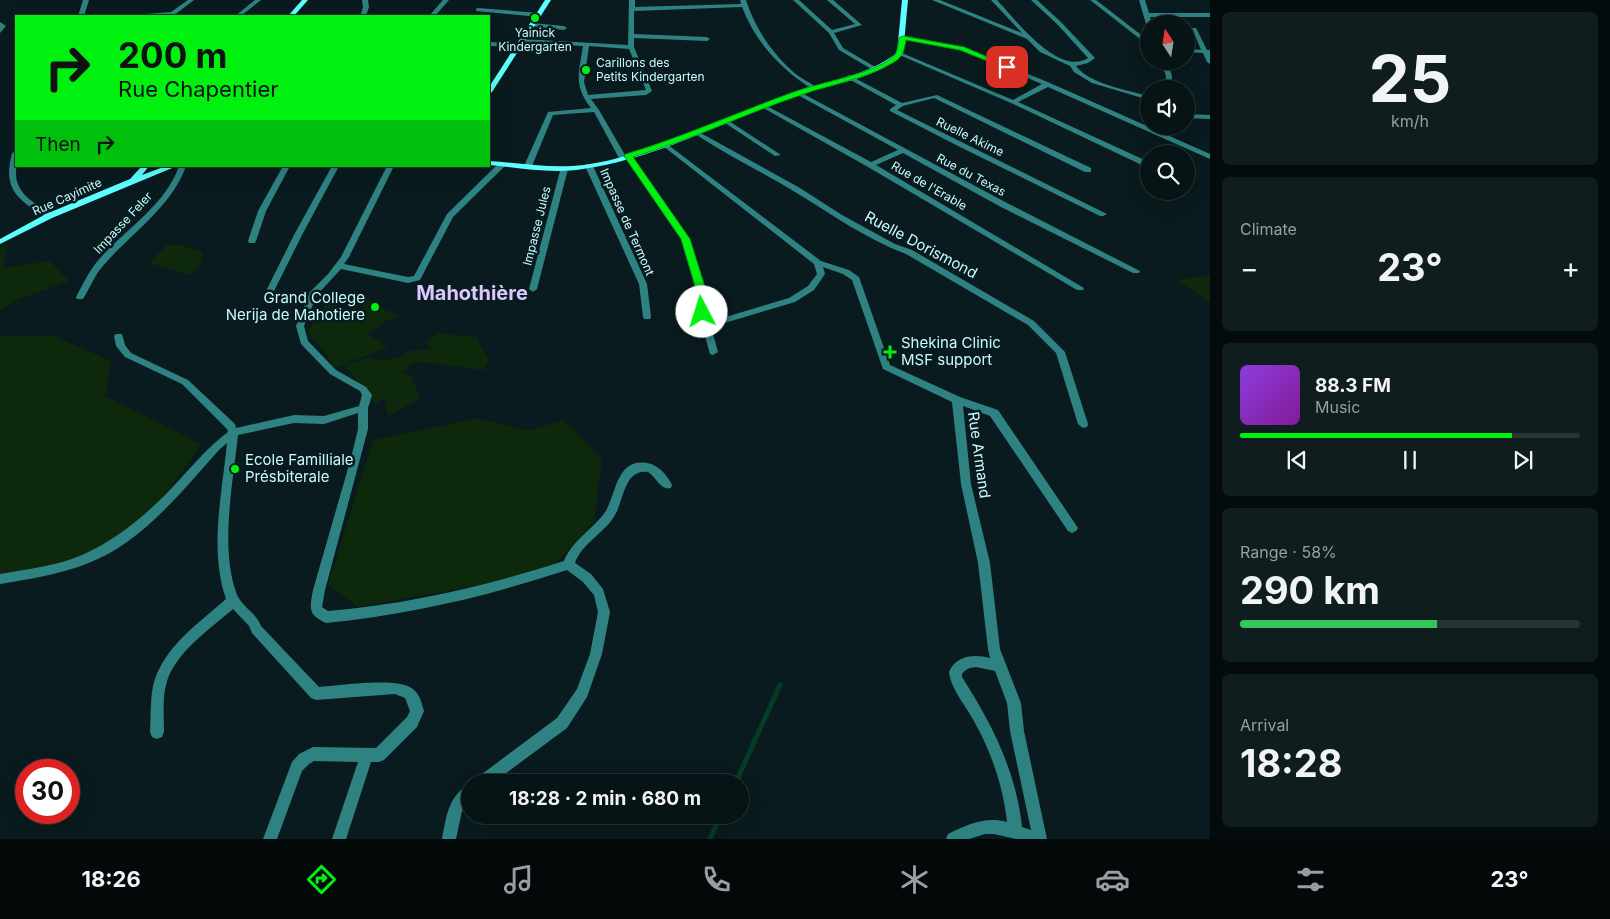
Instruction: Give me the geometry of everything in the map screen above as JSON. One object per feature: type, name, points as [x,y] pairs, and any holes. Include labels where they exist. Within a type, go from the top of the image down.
[{"type":"street","points":[[81,15],[86,0]]},
{"type":"street","points":[[171,15],[191,0]]},
{"type":"street","points":[[239,15],[258,0]]},
{"type":"street","points":[[292,15],[305,0]]},
{"type":"street","points":[[363,15],[366,7],[365,0]]},
{"type":"street","points":[[433,15],[446,0]]},
{"type":"street","points":[[491,84],[521,43],[548,0]]},
{"type":"street","points":[[586,97],[649,91],[631,47],[632,0]]},
{"type":"street","points":[[796,0],[831,32],[841,49],[875,69]]},
{"type":"street","points":[[830,0],[859,25],[831,32]]},
{"type":"street","points":[[490,163],[564,169],[589,166],[626,157],[665,145],[814,88],[875,69],[893,60],[900,54],[903,38],[905,0]]},
{"type":"street","points":[[935,0],[944,1],[982,20],[1028,38]]},
{"type":"street","points":[[994,0],[1042,52],[1072,66],[1080,75],[1140,96]]},
{"type":"street","points":[[1034,0],[1092,58],[1072,66]]},
{"type":"street","points":[[1093,0],[1140,37]]},
{"type":"street","points":[[1142,0],[1148,15]]},
{"type":"street","points":[[631,8],[696,8],[743,2],[744,9],[768,47],[791,73],[814,88]]},
{"type":"street","points":[[478,10],[539,15]]},
{"type":"street","points":[[1195,15],[1210,15]]},
{"type":"street","points":[[0,31],[1,24]]},
{"type":"street","points":[[532,25],[564,28]]},
{"type":"street","points":[[1195,32],[1207,52],[1210,62]]},
{"type":"street","points":[[630,36],[707,39]]},
{"type":"street","points":[[903,38],[962,48],[1210,156]]},
{"type":"street","points":[[490,44],[521,43],[631,47]]},
{"type":"street","points":[[586,45],[580,82],[586,97],[626,157],[685,239],[705,303],[702,312],[713,352]]},
{"type":"street","points":[[900,54],[1013,102],[1140,161]]},
{"type":"street","points":[[849,77],[901,105],[935,96],[1088,170]]},
{"type":"street","points":[[1013,102],[1048,84]]},
{"type":"street","name":"Rue du Texas","points":[[798,94],[1004,205],[1136,271]]},
{"type":"street","name":"Ruelle Akime","points":[[901,105],[891,109],[960,146],[1103,214]]},
{"type":"street","name":"Rue de l'Erable","points":[[764,106],[871,165],[1080,288]]},
{"type":"street","points":[[528,166],[550,113],[596,110]]},
{"type":"street","points":[[1195,116],[1210,117]]},
{"type":"street","points":[[727,122],[777,155]]},
{"type":"street","name":"Ruelle Dorismond","points":[[697,133],[743,161],[797,190],[839,217],[892,246],[917,256],[1031,323],[1060,352],[1083,424]]},
{"type":"street","name":"Rue Armand","points":[[665,145],[818,263],[846,272],[856,279],[886,367],[957,400],[966,484],[984,562],[994,649],[1014,703],[1017,731],[1040,839]]},
{"type":"street","points":[[871,165],[902,151]]},
{"type":"street","points":[[15,159],[12,178],[20,197],[49,216]]},
{"type":"street","points":[[339,266],[408,280],[417,278],[450,216],[503,164]]},
{"type":"street","name":"Impasse de Termont","points":[[589,166],[643,284],[647,317]]},
{"type":"street","points":[[132,181],[145,167]]},
{"type":"street","name":"Rue Cayimite","points":[[0,242],[49,216],[132,181],[171,167]]},
{"type":"street","name":"Impasse Feler","points":[[80,297],[98,266],[160,202],[181,175],[183,167]]},
{"type":"street","points":[[252,241],[262,211],[287,167]]},
{"type":"street","points":[[271,289],[335,167]]},
{"type":"street","points":[[390,167],[371,208],[339,266],[314,294],[300,326],[304,342],[333,372],[363,389],[367,395],[363,408],[363,429],[316,601],[316,609],[326,617],[438,602],[497,588],[568,565]]},
{"type":"street","name":"Impasse Jules","points":[[533,289],[564,169]]},
{"type":"street","points":[[705,326],[792,300],[811,288],[821,274],[818,263]]},
{"type":"street","points":[[119,336],[121,346],[128,355],[168,372],[191,387],[228,422],[233,433],[223,534],[224,564],[233,600],[316,694],[395,688],[409,693],[414,700],[417,711],[412,722],[379,755],[313,754],[304,759],[297,767],[270,839]]},
{"type":"street","points":[[957,400],[994,413],[1072,528]]},
{"type":"street","points":[[0,579],[50,570],[84,560],[113,545],[166,501],[215,447],[233,433],[294,419],[324,420],[363,408]]},
{"type":"street","points":[[568,565],[571,554],[609,516],[617,502],[622,481],[628,471],[637,467],[649,467],[661,474],[667,485]]},
{"type":"street","points":[[494,774],[562,723],[582,693],[596,654],[604,612],[599,592],[588,578],[568,565]]},
{"type":"street","points":[[157,732],[158,695],[161,680],[167,666],[189,641],[233,600]]},
{"type":"street","points":[[999,666],[971,661],[960,665],[955,672],[956,679],[989,734],[1004,766],[1013,802],[1015,831]]},
{"type":"street","points":[[339,839],[367,754]]},
{"type":"street","points":[[449,839],[456,808],[461,802]]},
{"type":"street","points":[[953,839],[976,828],[997,825],[1034,839]]},
{"type":"green space","points":[[8,243],[3,268],[50,261],[69,281],[19,299],[0,310],[0,247]]},
{"type":"green space","points":[[167,245],[180,245],[203,252],[200,265],[191,275],[149,263]]},
{"type":"green space","points":[[1210,275],[1210,302],[1176,280]]},
{"type":"green space","points":[[360,293],[380,308],[401,316],[388,320],[369,334],[388,347],[334,368],[330,359],[308,332],[330,297],[348,320],[368,312],[346,298]]},
{"type":"green space","points":[[439,333],[476,337],[489,360],[483,370],[423,362],[411,364],[403,374],[411,376],[420,399],[388,416],[384,397],[377,405],[344,365],[367,358],[383,360],[401,357],[408,351],[431,349],[425,341]]},
{"type":"green space","points":[[0,336],[54,336],[111,361],[105,396],[202,444],[157,505],[80,568],[0,579]]},
{"type":"green space","points":[[477,418],[529,431],[563,420],[602,459],[594,522],[546,573],[358,607],[328,585],[373,440]]},
{"type":"waterway","points":[[740,774],[780,685]]},
{"type":"waterway","points":[[710,839],[717,824]]},
{"type":"place","name":"Yainick Kindergarten","points":[[535,18]]},
{"type":"place","name":"Carillons des Petits Kindergarten","points":[[586,70]]},
{"type":"place","name":"Grand College Nerija de Mahotiere","points":[[375,307]]},
{"type":"place","name":"Shekina Clinic MSF support","points":[[890,352]]},
{"type":"place","name":"Ecole Familliale Présbiterale","points":[[235,469]]},
{"type":"district","name":"Mahothière","points":[[472,293]]},
{"type":"route","points":[[702,312],[705,303],[685,239],[628,156],[665,145],[828,83],[875,69],[893,60],[900,54],[903,38],[962,48],[1007,67]]}]
